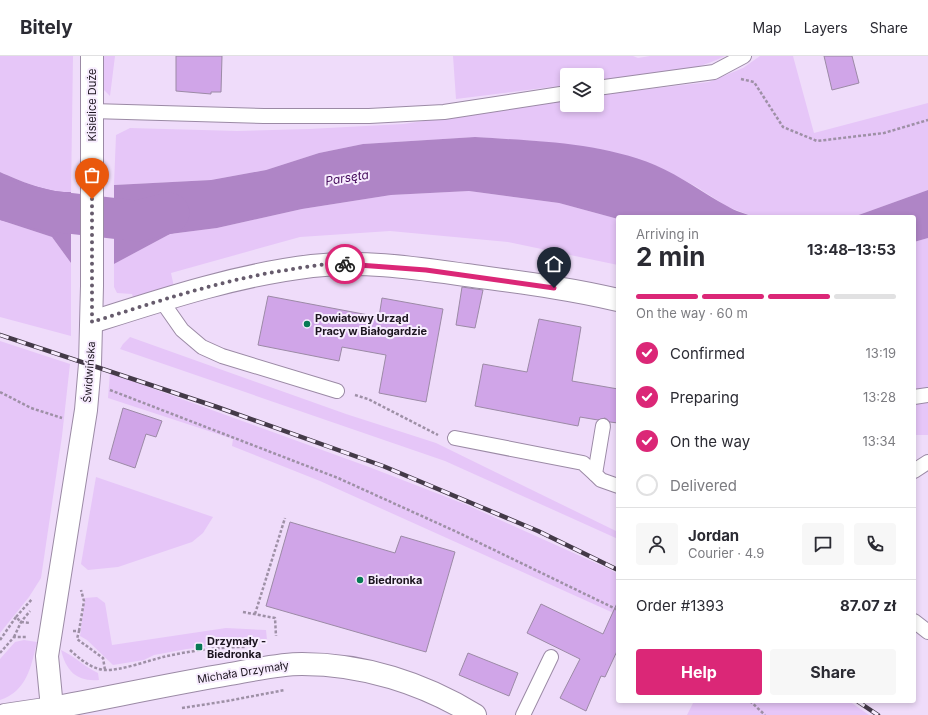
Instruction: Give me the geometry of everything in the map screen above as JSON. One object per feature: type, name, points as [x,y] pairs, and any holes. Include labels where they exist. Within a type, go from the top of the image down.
[{"type":"street","name":"Kisielice Duże","points":[[92,56],[92,322]]},
{"type":"street","points":[[92,322],[161,300],[219,284],[271,272],[312,266],[342,264],[378,265],[472,276],[593,294],[616,300]]},
{"type":"street","name":"Świdwińska","points":[[51,712],[47,656],[83,426],[90,364],[92,322]]},
{"type":"street","name":"Michała Drzymały","points":[[5,715],[51,712],[200,679],[280,665],[302,664],[348,668],[396,678],[442,696],[475,715]]},
{"type":"lane","points":[[604,87],[714,72],[744,56]]},
{"type":"lane","points":[[92,111],[264,116],[369,116],[444,112],[560,94]]},
{"type":"lane","points":[[161,300],[182,330],[202,348],[222,356],[337,391]]},
{"type":"lane","points":[[916,398],[928,395]]},
{"type":"lane","points":[[595,474],[603,426]]},
{"type":"lane","points":[[455,438],[583,463],[601,480],[616,485]]},
{"type":"lane","points":[[916,470],[928,462]]},
{"type":"lane","points":[[916,623],[928,632]]},
{"type":"lane","points":[[523,715],[551,657]]},
{"type":"path","points":[[714,72],[754,82],[783,127],[817,141],[884,133],[928,120]]},
{"type":"path","points":[[104,388],[338,478],[457,532],[616,609]]},
{"type":"path","points":[[337,391],[368,399],[437,435],[455,438]]},
{"type":"path","points":[[0,392],[31,408],[83,426]]},
{"type":"path","points":[[255,614],[285,518]]},
{"type":"path","points":[[243,612],[275,618],[276,636]]},
{"type":"path","points":[[68,648],[85,664],[105,670]]},
{"type":"path","points":[[178,708],[227,702],[292,688]]},
{"type":"path","points":[[752,703],[765,715]]},
{"type":"shaded area","points":[[0,56],[73,56],[71,192],[53,191],[25,183],[0,172]]},
{"type":"shaded area","points":[[104,56],[115,56],[110,96],[103,89]]},
{"type":"shaded area","points":[[453,56],[633,56],[638,58],[650,56],[725,56],[694,68],[662,74],[604,80],[604,68],[560,68],[560,86],[456,99]]},
{"type":"shaded area","points":[[760,56],[793,56],[814,133],[928,103],[928,190],[859,215],[750,215],[728,207],[695,186],[655,165],[600,149],[535,141],[475,137],[363,144],[319,153],[266,170],[211,180],[114,185],[116,135],[130,128],[237,131],[403,124],[560,101],[560,112],[604,112],[604,94],[709,82],[743,68]]},
{"type":"shaded area","points":[[469,191],[559,203],[616,218],[616,265],[508,242],[390,231],[300,237],[171,273],[174,287],[134,300],[132,294],[117,293],[114,287],[114,264],[170,234],[217,228],[302,209],[391,195]]},
{"type":"shaded area","points":[[0,220],[52,237],[71,263],[71,336],[0,317]]},
{"type":"shaded area","points":[[928,238],[928,435],[916,435],[916,241]]},
{"type":"shaded area","points":[[130,337],[346,414],[436,443],[616,531],[616,538],[445,461],[120,349]]},
{"type":"shaded area","points":[[0,341],[70,364],[62,436],[41,578],[29,597],[0,633]]},
{"type":"shaded area","points":[[110,373],[369,467],[467,505],[616,573],[616,614],[320,481],[232,446],[233,439],[108,398]]},
{"type":"shaded area","points":[[96,477],[213,517],[203,533],[192,542],[118,567],[88,570],[81,564]]},
{"type":"shaded area","points":[[97,597],[105,603],[112,645],[226,628],[266,630],[267,640],[266,643],[227,644],[187,649],[154,655],[144,660],[113,665],[87,640],[80,636],[85,598]]},
{"type":"shaded area","points":[[24,640],[37,642],[30,669],[22,684],[16,691],[0,700],[0,659],[15,642]]},
{"type":"shaded area","points":[[61,650],[98,673],[99,680],[84,679],[74,674],[66,664]]},
{"type":"shaded area","points":[[693,703],[852,703],[869,715],[687,715]]},
{"type":"water","points":[[475,137],[566,144],[612,151],[634,157],[665,169],[730,208],[749,215],[616,215],[616,218],[559,203],[469,191],[391,195],[302,209],[217,228],[170,234],[114,264],[114,185],[211,180],[266,170],[319,153],[363,144]]},
{"type":"water","points":[[0,172],[25,183],[53,191],[71,192],[71,263],[52,237],[0,220]]},
{"type":"water","points":[[928,190],[928,238],[916,241],[916,215],[859,215]]},
{"type":"pier","points":[[114,183],[114,266],[112,264],[112,185]]},
{"type":"building","points":[[176,56],[222,56],[221,92],[211,92],[211,94],[176,91]]},
{"type":"building","points":[[824,56],[852,56],[859,83],[832,90]]},
{"type":"building","points":[[462,287],[483,290],[475,328],[456,325]]},
{"type":"building","points":[[268,296],[379,317],[382,298],[443,309],[426,402],[379,393],[386,355],[342,347],[339,361],[258,345]]},
{"type":"building","points":[[539,319],[581,327],[572,381],[616,389],[616,423],[610,422],[605,418],[598,420],[580,417],[578,426],[475,406],[483,364],[527,372]]},
{"type":"building","points":[[123,408],[162,421],[156,437],[146,434],[135,468],[109,459]]},
{"type":"building","name":"Biedronka","points":[[290,522],[395,553],[401,536],[455,552],[426,652],[266,606]]},
{"type":"building","points":[[541,604],[603,634],[616,605],[616,653],[605,677],[601,676],[586,711],[560,698],[580,659],[527,633]]},
{"type":"building","points":[[468,653],[518,673],[509,696],[459,675]]},
{"type":"waterway","name":"Parsęta","points":[[0,199],[50,211],[137,221],[169,213]]},
{"type":"railway","points":[[0,335],[217,407],[383,466],[538,531],[616,569]]},
{"type":"railway","points":[[860,703],[878,715]]},
{"type":"way so far","points":[[92,199],[92,322],[161,300],[271,272],[312,266],[345,264]]},
{"type":"place","name":"Powiatowy Urząd Pracy w Białogardzie","points":[[307,324]]},
{"type":"place","name":"Biedronka","points":[[360,580]]},
{"type":"place","name":"Drzymały - Biedronka","points":[[199,647]]},
{"type":"route","points":[[345,264],[378,265],[426,270],[554,288]]}]
